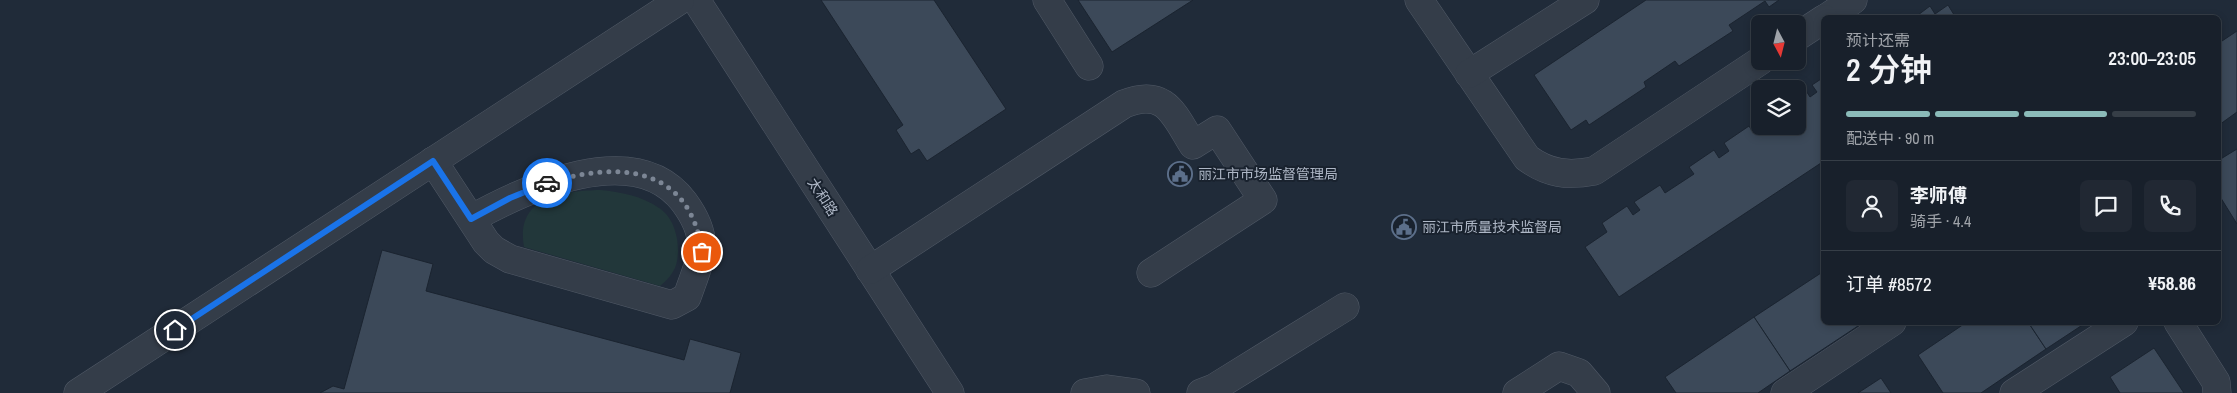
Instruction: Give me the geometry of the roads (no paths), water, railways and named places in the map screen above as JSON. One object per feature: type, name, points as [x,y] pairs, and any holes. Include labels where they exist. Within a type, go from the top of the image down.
[{"type":"street","points":[[78,393],[680,0]]},
{"type":"street","name":"太和路","points":[[696,0],[950,393]]},
{"type":"street","points":[[1047,0],[1090,66]]},
{"type":"street","points":[[1418,0],[1527,158],[1540,167],[1567,174],[1594,170],[1751,67]]},
{"type":"street","points":[[1469,74],[1585,0]]},
{"type":"street","points":[[1830,15],[1852,0]]},
{"type":"street","points":[[1806,31],[1821,21]]},
{"type":"street","points":[[870,270],[1124,104],[1137,99],[1150,98],[1168,106],[1193,145],[1217,130],[1263,200],[1151,273]]},
{"type":"street","points":[[433,161],[486,242],[494,250],[510,259],[672,305],[687,297],[702,252],[700,232],[692,213],[680,197],[665,185],[648,176],[630,172],[580,175],[548,182],[510,198],[471,219]]},
{"type":"street","points":[[1201,393],[1214,388],[1346,307]]},
{"type":"street","points":[[1785,393],[1887,325]]},
{"type":"street","points":[[2014,393],[2119,325]]},
{"type":"street","points":[[2180,325],[2216,382],[2217,393]]},
{"type":"street","points":[[1517,393],[1559,366],[1579,373],[1596,393]]},
{"type":"street","points":[[1085,393],[1107,389],[1136,393]]},
{"type":"place","name":"丽江市市场监督管理局","points":[[1180,174]]},
{"type":"place","name":"丽江市质量技术监督局","points":[[1404,227]]}]
